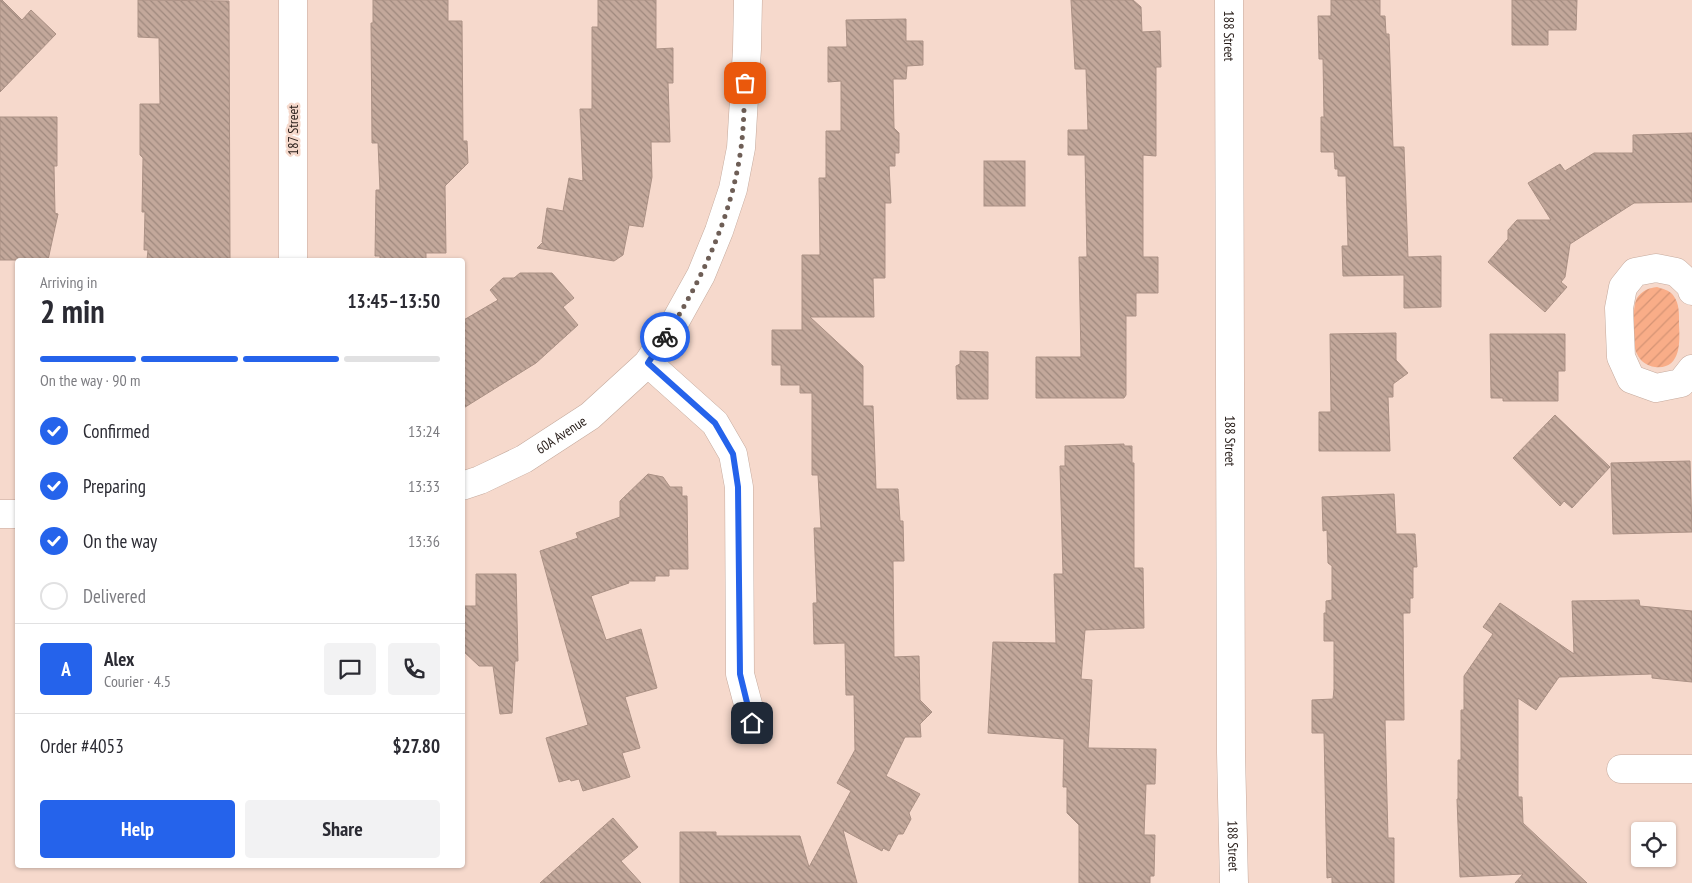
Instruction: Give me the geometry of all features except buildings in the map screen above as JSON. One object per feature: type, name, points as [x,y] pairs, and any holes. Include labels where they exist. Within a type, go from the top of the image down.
[{"type":"street","name":"187 Street","points":[[293,0],[293,258]]},
{"type":"street","name":"60A Avenue","points":[[465,485],[524,459],[590,416],[648,363],[676,320],[701,275],[720,231],[733,189],[741,148],[748,0]]},
{"type":"street","name":"188 Street","points":[[1229,0],[1231,733],[1234,883]]},
{"type":"street","points":[[1692,291],[1691,286],[1676,272],[1656,268],[1636,272],[1623,287],[1620,308],[1622,357],[1631,379],[1656,388],[1680,383],[1692,369]]},
{"type":"street","points":[[648,363],[715,423],[733,454],[738,487],[740,674],[752,723]]},
{"type":"street","points":[[0,514],[15,514]]},
{"type":"street","points":[[1622,769],[1692,769]]},
{"type":"shaded area","points":[[1657,287],[1673,295],[1677,302],[1679,313],[1679,347],[1674,360],[1664,367],[1655,367],[1642,361],[1638,357],[1634,343],[1634,309],[1637,298],[1646,290]]},
{"type":"way so far","points":[[665,337],[701,275],[720,231],[733,189],[741,148],[745,83]]},
{"type":"route","points":[[665,337],[648,363],[715,423],[733,454],[738,487],[740,674],[752,723]]}]
